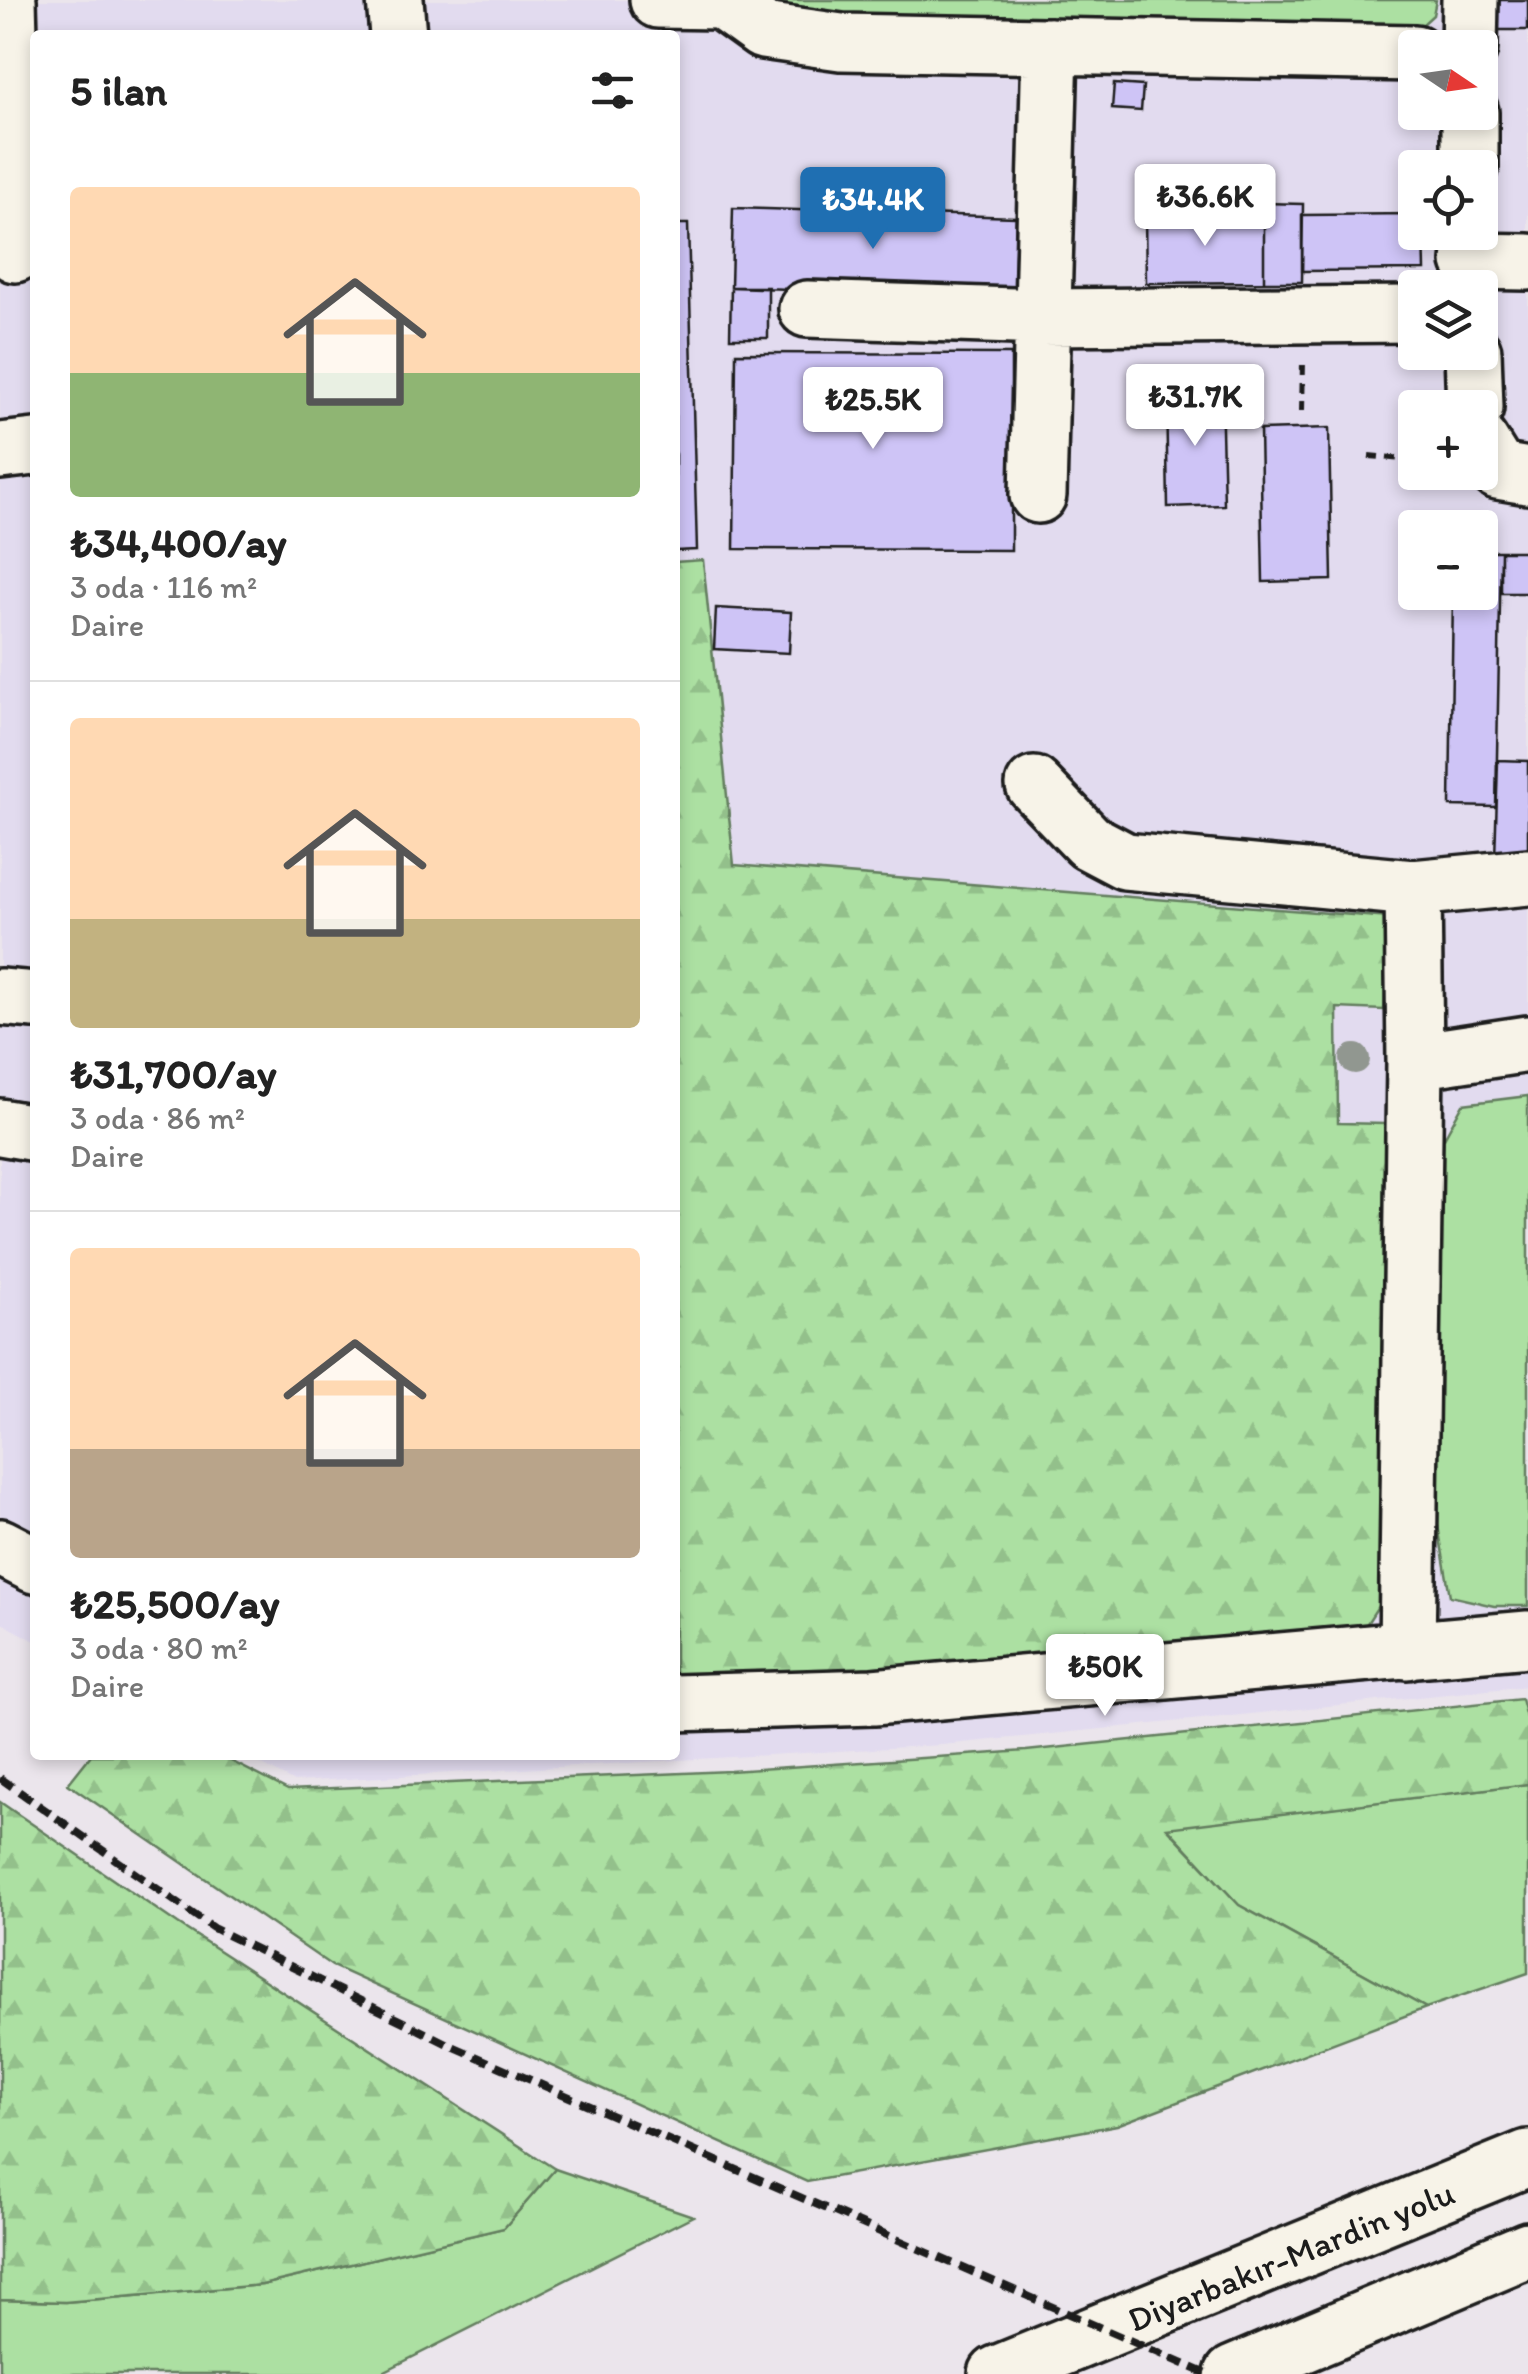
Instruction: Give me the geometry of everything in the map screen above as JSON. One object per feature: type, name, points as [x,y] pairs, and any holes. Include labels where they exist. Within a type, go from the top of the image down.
[{"type":"main road","points":[[8,0],[15,254]]},
{"type":"main road","points":[[396,0],[398,30]]},
{"type":"main road","points":[[658,0],[720,1],[763,31],[841,42],[1398,53]]},
{"type":"main road","points":[[1469,30],[1470,0]]},
{"type":"main road","points":[[1038,494],[1050,46]]},
{"type":"main road","points":[[1471,260],[1528,262]]},
{"type":"main road","points":[[807,309],[1041,316],[1398,314]]},
{"type":"main road","points":[[0,452],[30,448]]},
{"type":"main road","points":[[1498,471],[1528,476]]},
{"type":"main road","points":[[1034,785],[1089,842],[1125,861],[1413,888],[1528,877]]},
{"type":"main road","points":[[1407,1651],[1415,1060],[1413,888]]},
{"type":"main road","points":[[0,998],[30,1000]]},
{"type":"main road","points":[[1415,1060],[1528,1044]]},
{"type":"main road","points":[[0,1127],[30,1131]]},
{"type":"main road","points":[[0,1547],[30,1562]]},
{"type":"main road","points":[[680,1703],[872,1696],[1528,1639]]},
{"type":"main road","name":"Diyarbakır-Mardin yolu","points":[[997,2374],[1528,2158]]},
{"type":"main road","points":[[1233,2374],[1528,2250]]},
{"type":"path","points":[[1368,456],[1398,459]]},
{"type":"shaded area","points":[[0,0],[1528,0],[1528,1686],[942,1745],[680,1760],[680,30],[30,30],[30,1638],[0,1622]]},
{"type":"shaded area","points":[[253,1760],[679,1760],[294,1782]]},
{"type":"green space","points":[[759,0],[1436,0],[1433,15],[1416,30],[1398,30],[1398,35],[797,16]]},
{"type":"green space","points":[[703,560],[734,865],[1390,918],[1384,1010],[1337,1008],[1338,1123],[1386,1124],[1382,1600],[1364,1628],[680,1683],[680,562]]},
{"type":"green space","points":[[1528,1096],[1528,1606],[1494,1606],[1450,1596],[1432,1490],[1437,1151],[1463,1104]]},
{"type":"green space","points":[[1521,1699],[1528,1725],[1528,1784],[1167,1828],[1239,1905],[1426,2008],[1117,2125],[807,2182],[332,1966],[68,1784],[87,1760],[229,1760],[288,1790],[730,1771],[1026,1751]]},
{"type":"green space","points":[[1528,1784],[1528,1973],[1426,2008],[1239,1905],[1167,1827]]},
{"type":"green space","points":[[0,1802],[178,1924],[555,2169],[504,2228],[262,2285],[65,2302],[0,2300]]},
{"type":"green space","points":[[555,2169],[693,2216],[379,2374],[0,2374],[0,2300],[65,2302],[262,2285],[504,2228]]},
{"type":"building","points":[[1496,0],[1528,0],[1528,30],[1497,30]]},
{"type":"building","points":[[1114,84],[1143,86],[1141,111],[1112,109]]},
{"type":"building","points":[[1264,203],[1303,204],[1302,282],[1264,282]]},
{"type":"building","points":[[733,208],[1016,217],[1014,296],[731,287]]},
{"type":"building","points":[[1398,214],[1398,250],[1424,250],[1425,270],[1302,271],[1302,215]]},
{"type":"building","points":[[1264,215],[1264,282],[1146,283],[1145,216]]},
{"type":"building","points":[[680,224],[688,224],[697,550],[680,551]]},
{"type":"building","points":[[731,287],[768,287],[768,338],[730,338]]},
{"type":"building","points":[[736,353],[1011,354],[1011,550],[734,549]]},
{"type":"building","points":[[1221,391],[1224,505],[1168,507],[1166,393]]},
{"type":"building","points":[[1329,428],[1332,580],[1263,582],[1260,430]]},
{"type":"building","points":[[1501,551],[1496,807],[1450,806],[1453,610],[1498,610]]},
{"type":"building","points":[[1501,551],[1528,551],[1528,593],[1501,593]]},
{"type":"building","points":[[716,608],[791,612],[789,653],[714,649]]},
{"type":"building","points":[[1498,760],[1528,761],[1528,860],[1495,859]]},
{"type":"railway","points":[[0,1778],[213,1928],[450,2045],[1207,2374]]}]
